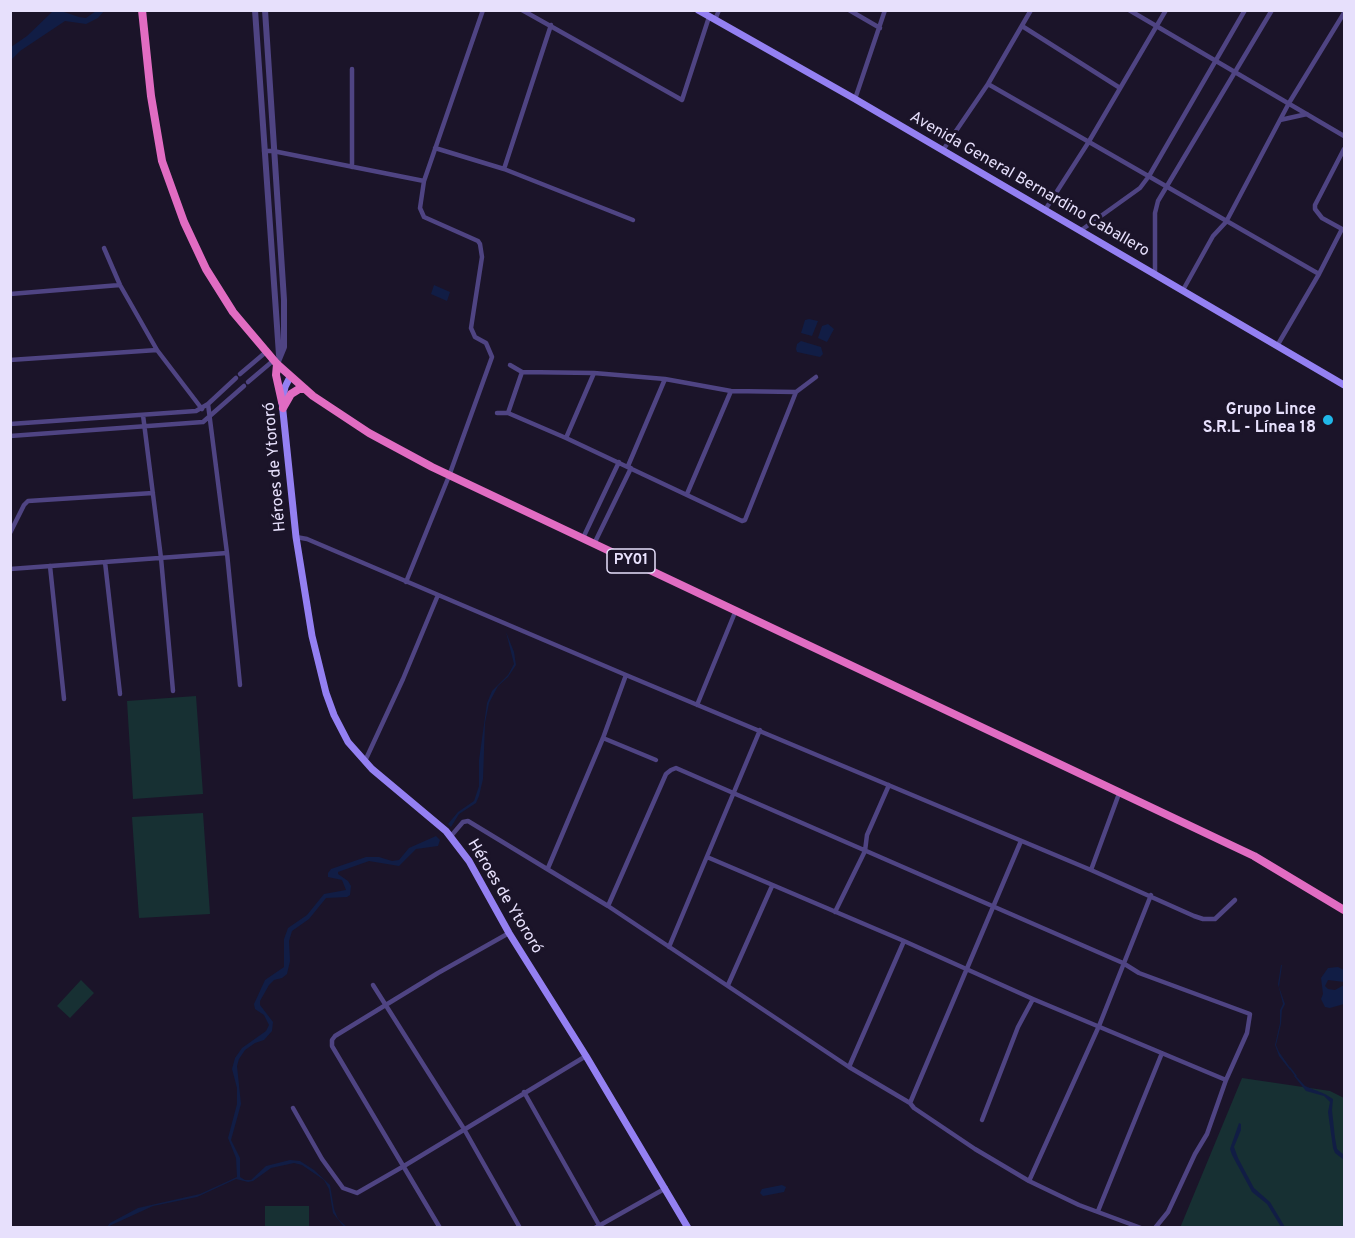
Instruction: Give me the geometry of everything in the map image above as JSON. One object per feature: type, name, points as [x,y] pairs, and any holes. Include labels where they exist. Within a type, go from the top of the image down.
[{"type":"highway","name":"PY01","points":[[142,10],[151,96],[162,160],[174,200],[194,245],[219,292],[266,352],[277,360],[290,377],[304,389],[369,433],[449,476],[1120,791],[1254,856],[1344,910]]},
{"type":"highway","points":[[277,360],[276,375],[282,405]]},
{"type":"highway","points":[[282,405],[291,394],[304,389]]},
{"type":"main road","name":"Avenida General Bernardino Caballero","points":[[698,10],[1344,383]]},
{"type":"main road","name":"Héroes de Ytororó","points":[[290,377],[285,387],[282,405],[296,537],[312,636],[326,693],[339,725],[348,742],[383,780],[448,833],[469,861],[509,933],[586,1056],[688,1227]]},
{"type":"street","points":[[255,10],[264,151],[281,341]]},
{"type":"street","points":[[10,436],[197,424],[210,418],[246,384],[277,360],[284,300],[265,10]]},
{"type":"street","points":[[406,582],[449,476],[492,357],[486,343],[475,337],[471,328],[482,257],[480,244],[478,241],[424,217],[420,207],[424,181],[483,10]]},
{"type":"street","points":[[522,10],[682,100],[712,18],[719,10]]},
{"type":"street","points":[[849,10],[880,28]]},
{"type":"street","points":[[855,99],[885,10]]},
{"type":"street","points":[[943,150],[988,84],[1031,10]]},
{"type":"street","points":[[1129,10],[1344,136]]},
{"type":"street","points":[[1045,210],[1088,143],[1166,10]]},
{"type":"street","points":[[1080,231],[1140,188],[1149,176],[1245,10]]},
{"type":"street","points":[[1155,274],[1155,213],[1158,201],[1272,10]]},
{"type":"street","points":[[1183,290],[1212,236],[1226,222],[1289,103],[1344,13]]},
{"type":"street","points":[[504,169],[551,26]]},
{"type":"street","points":[[1022,26],[1120,88]]},
{"type":"street","points":[[352,69],[352,167]]},
{"type":"street","points":[[988,84],[1319,274]]},
{"type":"street","points":[[1280,120],[1307,114]]},
{"type":"street","points":[[435,148],[504,169],[633,220]]},
{"type":"street","points":[[1277,346],[1343,229],[1322,218],[1314,205],[1344,149]]},
{"type":"street","points":[[264,151],[424,181]]},
{"type":"street","points":[[104,248],[120,285],[157,350],[202,409]]},
{"type":"street","points":[[10,294],[120,285]]},
{"type":"street","points":[[10,360],[157,350]]},
{"type":"street","points":[[10,424],[202,409],[266,352]]},
{"type":"street","points":[[510,365],[522,372],[594,373],[665,380],[730,391],[796,392]]},
{"type":"street","points":[[508,413],[522,372]]},
{"type":"street","points":[[566,438],[594,373]]},
{"type":"street","points":[[497,413],[508,413],[566,438],[687,494],[739,521],[745,520],[796,392],[816,377]]},
{"type":"street","points":[[594,544],[630,467],[665,380]]},
{"type":"street","points":[[687,494],[730,391]]},
{"type":"street","points":[[208,405],[227,553],[240,686]]},
{"type":"street","points":[[143,415],[161,558],[173,691]]},
{"type":"street","points":[[583,538],[619,462]]},
{"type":"street","points":[[10,533],[28,501],[153,493]]},
{"type":"street","points":[[296,537],[307,539],[760,730],[1151,895],[1178,909],[1210,920],[1215,919],[1235,900]]},
{"type":"street","points":[[10,570],[227,553]]},
{"type":"street","points":[[105,562],[120,694]]},
{"type":"street","points":[[50,566],[64,699]]},
{"type":"street","points":[[365,761],[404,679],[438,595]]},
{"type":"street","points":[[697,705],[736,610]]},
{"type":"street","points":[[548,868],[603,738],[626,675]]},
{"type":"street","points":[[669,947],[760,730]]},
{"type":"street","points":[[603,738],[656,760]]},
{"type":"street","points":[[608,906],[666,774],[676,768],[1123,963],[1139,974],[1250,1014],[1247,1033],[1226,1080],[1207,1134],[1168,1212],[1155,1227]]},
{"type":"street","points":[[835,912],[865,852],[867,835],[889,785]]},
{"type":"street","points":[[1091,870],[1120,791]]},
{"type":"street","points":[[448,833],[468,821],[608,906],[849,1067],[910,1103],[966,1143],[1029,1181],[1079,1205],[1141,1227]]},
{"type":"street","points":[[910,1103],[1021,841]]},
{"type":"street","points":[[707,857],[1226,1080]]},
{"type":"street","points":[[728,985],[772,886]]},
{"type":"street","points":[[1029,1181],[1099,1026],[1151,895]]},
{"type":"street","points":[[440,1227],[332,1046],[332,1040],[335,1036],[509,933]]},
{"type":"street","points":[[849,1067],[904,941]]},
{"type":"street","points":[[373,985],[464,1130],[520,1227]]},
{"type":"street","points":[[982,1120],[1014,1037],[1033,999]]},
{"type":"street","points":[[1098,1211],[1162,1053]]},
{"type":"street","points":[[293,1108],[322,1159],[343,1188],[357,1193],[586,1056]]},
{"type":"street","points":[[524,1092],[597,1226],[666,1188]]},
{"type":"green space","points":[[196,696],[203,794],[133,799],[127,701]]},
{"type":"green space","points":[[203,813],[210,914],[139,918],[132,817]]},
{"type":"green space","points":[[81,980],[94,993],[70,1018],[57,1006]]},
{"type":"green space","points":[[1242,1078],[1330,1091],[1344,1098],[1344,1227],[1180,1228]]},
{"type":"green space","points":[[265,1206],[309,1206],[309,1227],[265,1227]]},
{"type":"water","points":[[61,11],[86,18],[96,11],[104,11],[98,18],[86,24],[65,21],[20,51],[11,60],[11,47],[27,36],[52,12]]},
{"type":"water","points":[[434,285],[450,292],[447,301],[431,294]]},
{"type":"water","points":[[805,320],[818,321],[812,336],[801,333]]},
{"type":"water","points":[[828,324],[834,329],[827,342],[818,338],[822,326]]},
{"type":"water","points":[[801,341],[821,347],[823,354],[820,357],[797,352],[797,344]]},
{"type":"water","points":[[506,632],[514,652],[516,665],[508,677],[498,686],[489,703],[485,723],[483,779],[479,796],[476,803],[459,814],[451,827],[448,824],[458,812],[474,801],[479,786],[479,760],[487,703],[492,691],[508,675],[514,664]]},
{"type":"water","points":[[436,836],[440,840],[438,846],[416,849],[399,866],[369,861],[338,872],[351,886],[350,895],[326,898],[309,919],[292,931],[289,941],[290,961],[287,974],[269,985],[260,1001],[260,1005],[273,1022],[272,1031],[264,1040],[245,1050],[237,1066],[241,1104],[231,1140],[240,1158],[240,1177],[251,1180],[266,1166],[290,1160],[300,1161],[314,1170],[330,1185],[338,1219],[347,1227],[344,1227],[333,1213],[329,1189],[324,1180],[302,1165],[294,1163],[271,1168],[253,1181],[236,1179],[197,1197],[153,1206],[107,1227],[110,1223],[138,1208],[200,1194],[237,1177],[236,1158],[228,1138],[237,1104],[237,1088],[232,1069],[235,1058],[242,1048],[266,1031],[269,1025],[264,1015],[255,1009],[254,1004],[265,980],[284,967],[284,939],[288,928],[307,915],[324,894],[346,890],[342,880],[328,877],[331,869],[366,857],[399,860],[409,848]]},
{"type":"water","points":[[1281,965],[1279,987],[1285,1004],[1276,1045],[1290,1070],[1279,1056],[1275,1045],[1283,1004],[1278,984]]},
{"type":"water","points":[[1338,967],[1344,970],[1344,982],[1328,980],[1325,986],[1335,990],[1344,985],[1344,1004],[1325,1007],[1321,999],[1323,994],[1321,978],[1328,968]]},
{"type":"water","points":[[1295,1075],[1305,1086],[1333,1099],[1335,1138],[1337,1149],[1344,1155],[1344,1160],[1335,1153],[1333,1148],[1328,1112],[1330,1102],[1324,1096],[1306,1091]]},
{"type":"water","points":[[1239,1123],[1241,1130],[1234,1147],[1238,1158],[1254,1188],[1270,1202],[1285,1227],[1281,1227],[1267,1204],[1252,1192],[1232,1155],[1230,1149]]},
{"type":"water","points":[[782,1185],[786,1187],[784,1192],[763,1196],[760,1193],[762,1189]]},
{"type":"waterway","points":[[1290,1068],[1296,1076]]},
{"type":"place","name":"Grupo Lince S.R.L - Línea 18","points":[[1328,420]]}]
